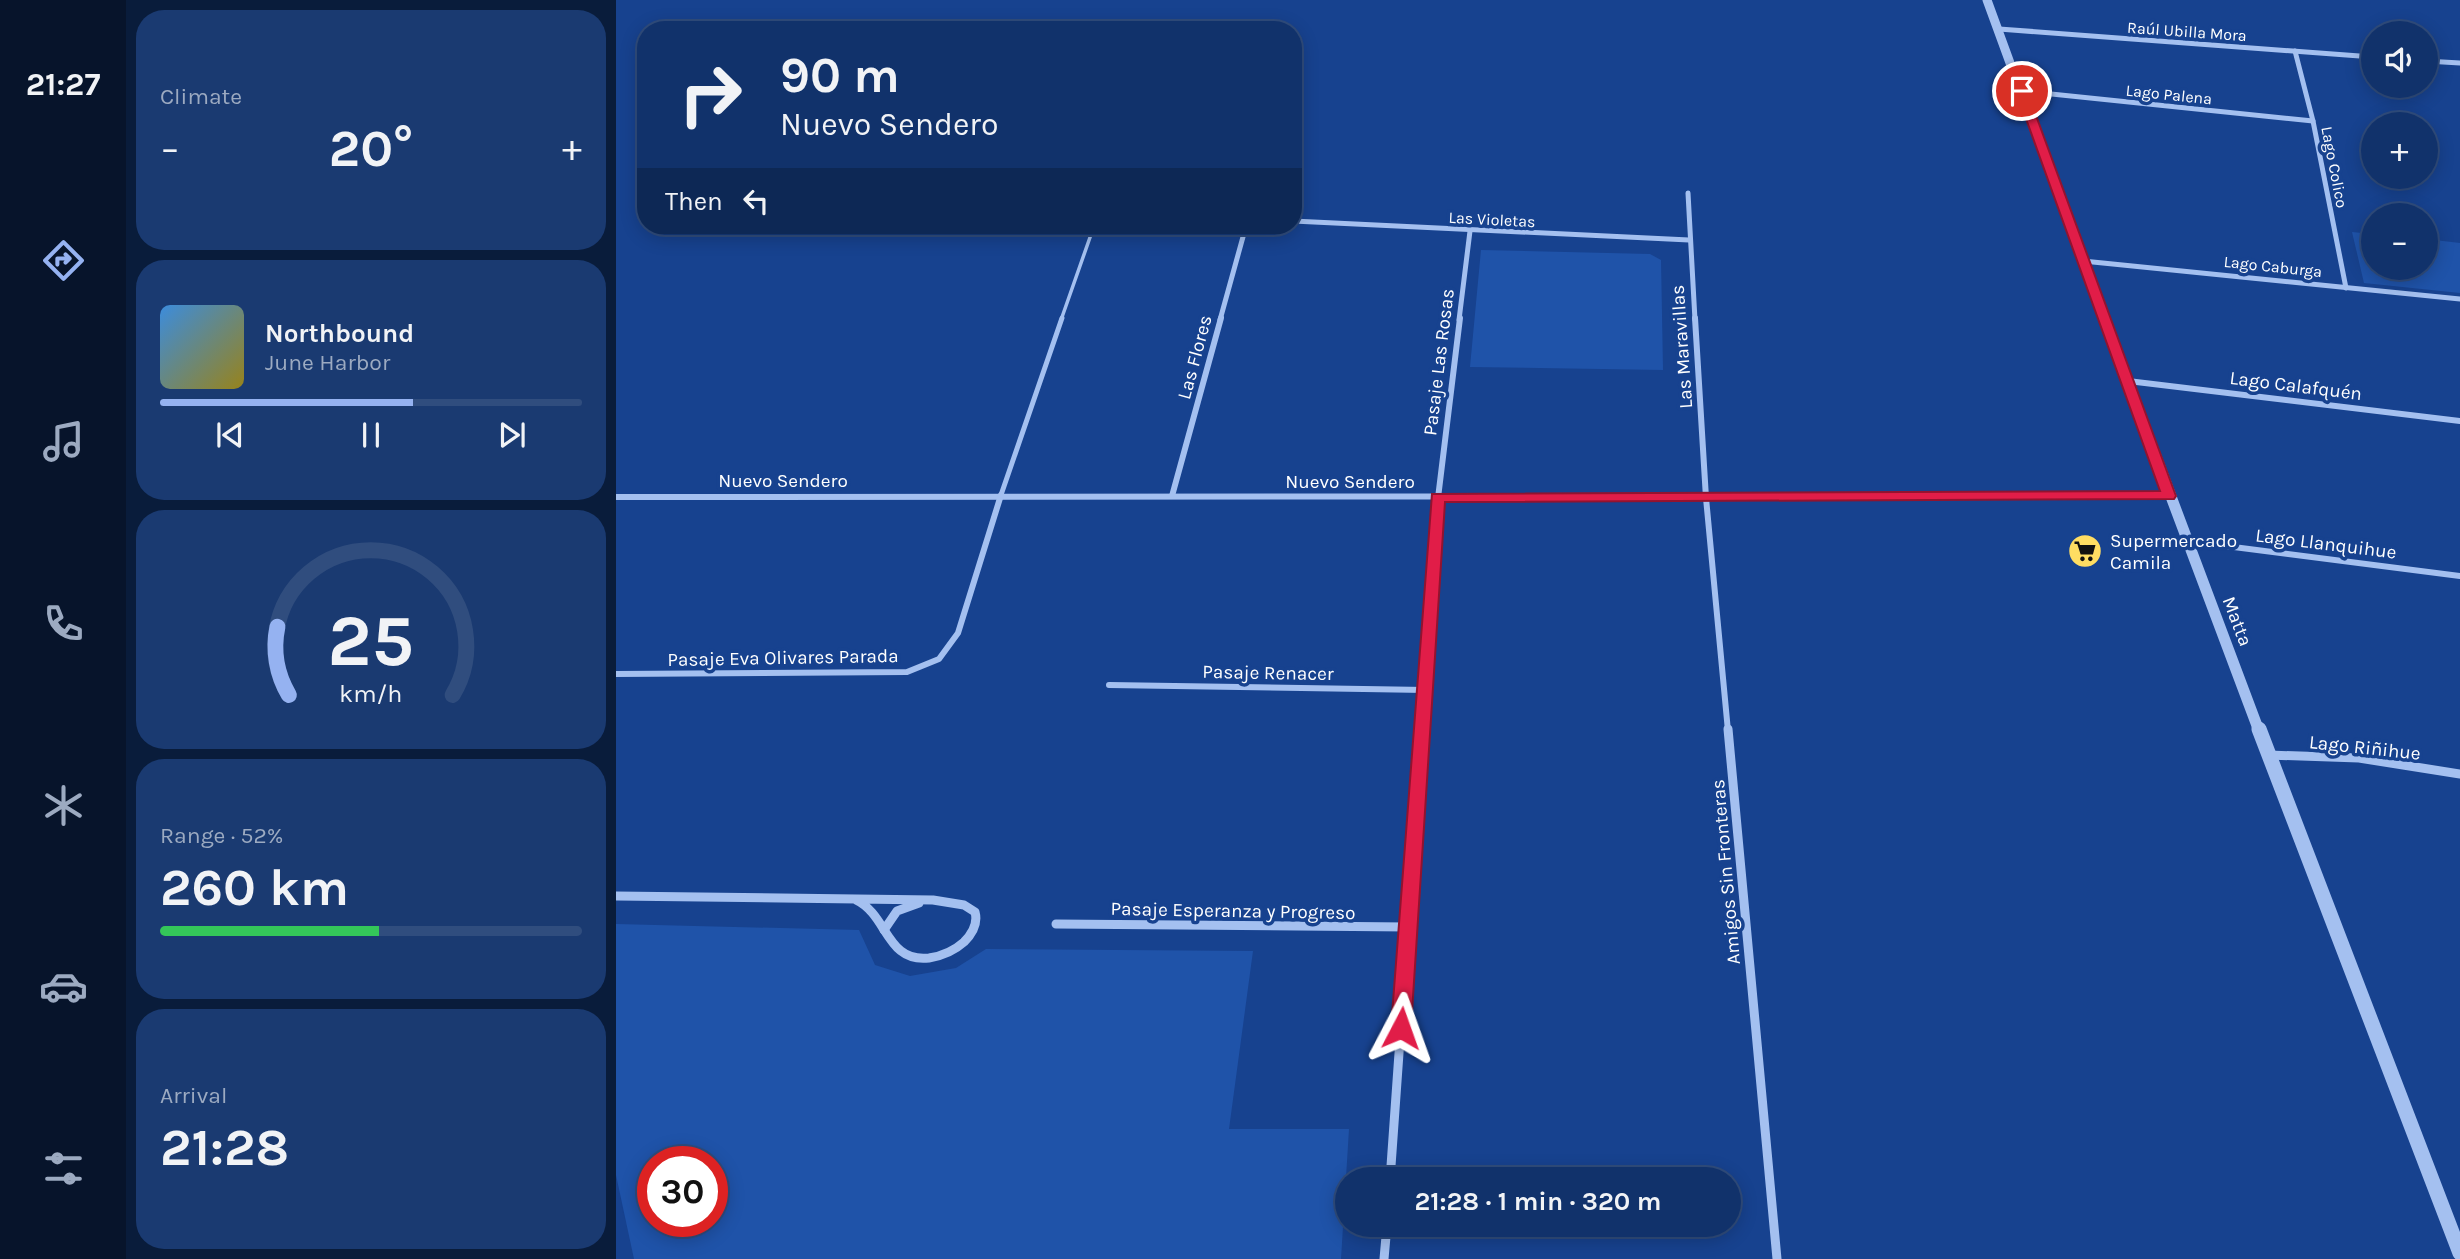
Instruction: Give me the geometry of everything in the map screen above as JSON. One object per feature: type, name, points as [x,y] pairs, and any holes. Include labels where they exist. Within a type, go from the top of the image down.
[{"type":"street","name":"Matta","points":[[1987,0],[2169,496],[2460,1253]]},
{"type":"street","name":"Raúl Ubilla Mora","points":[[1998,29],[2361,56]]},
{"type":"street","name":"Lago Colico","points":[[2295,51],[2313,121],[2346,288]]},
{"type":"street","points":[[2438,62],[2460,63]]},
{"type":"street","name":"Lago Palena","points":[[2022,91],[2313,121]]},
{"type":"street","name":"Las Maravillas","points":[[1688,193],[1706,498]]},
{"type":"street","name":"Las Violetas","points":[[1302,222],[1689,240]]},
{"type":"street","name":"Pasaje Las Rosas","points":[[1391,1167],[1438,498],[1470,231]]},
{"type":"street","name":"Las Flores","points":[[1172,496],[1244,235]]},
{"type":"street","name":"Lago Caburga","points":[[2084,261],[2460,299]]},
{"type":"street","name":"Lago Calafquén","points":[[2128,382],[2460,421]]},
{"type":"street","name":"Pasaje Eva Olivares Parada","points":[[616,674],[906,672],[939,659],[958,633],[1001,495]]},
{"type":"street","name":"Nuevo Sendero","points":[[616,497],[2169,496]]},
{"type":"street","name":"Amigos Sin Fronteras","points":[[1706,498],[1777,1259]]},
{"type":"street","name":"Lago Llanquihue","points":[[2187,541],[2460,576]]},
{"type":"street","name":"Pasaje Renacer","points":[[1109,685],[1426,690]]},
{"type":"street","name":"Lago Riñihue","points":[[2267,755],[2359,758],[2460,774]]},
{"type":"street","points":[[616,896],[933,900],[969,906],[976,912],[977,921],[970,937],[955,951],[932,958],[912,956],[898,950],[870,905],[856,900]]},
{"type":"street","points":[[884,930],[890,916],[898,909],[933,900]]},
{"type":"street","name":"Pasaje Esperanza y Progreso","points":[[1056,924],[1408,927]]},
{"type":"street","points":[[1384,1259],[1386,1237]]},
{"type":"lane","points":[[1001,495],[1091,235]]},
{"type":"shaded area","points":[[2352,232],[2361,233],[2361,270]]},
{"type":"shaded area","points":[[2438,240],[2460,243],[2460,293],[2364,283],[2363,280],[2438,280]]},
{"type":"shaded area","points":[[1481,250],[1650,254],[1661,260],[1663,370],[1470,367]]},
{"type":"shaded area","points":[[616,924],[859,930],[875,965],[910,976],[956,968],[986,949],[1253,951],[1229,1129],[1349,1129],[1347,1167],[1335,1167],[1335,1237],[1342,1237],[1341,1259],[634,1259],[616,1175]]},
{"type":"place","name":"Supermercado Camila","points":[[2085,551]]},
{"type":"route","points":[[1401,1028],[1438,498],[2169,496],[2022,91]]}]
